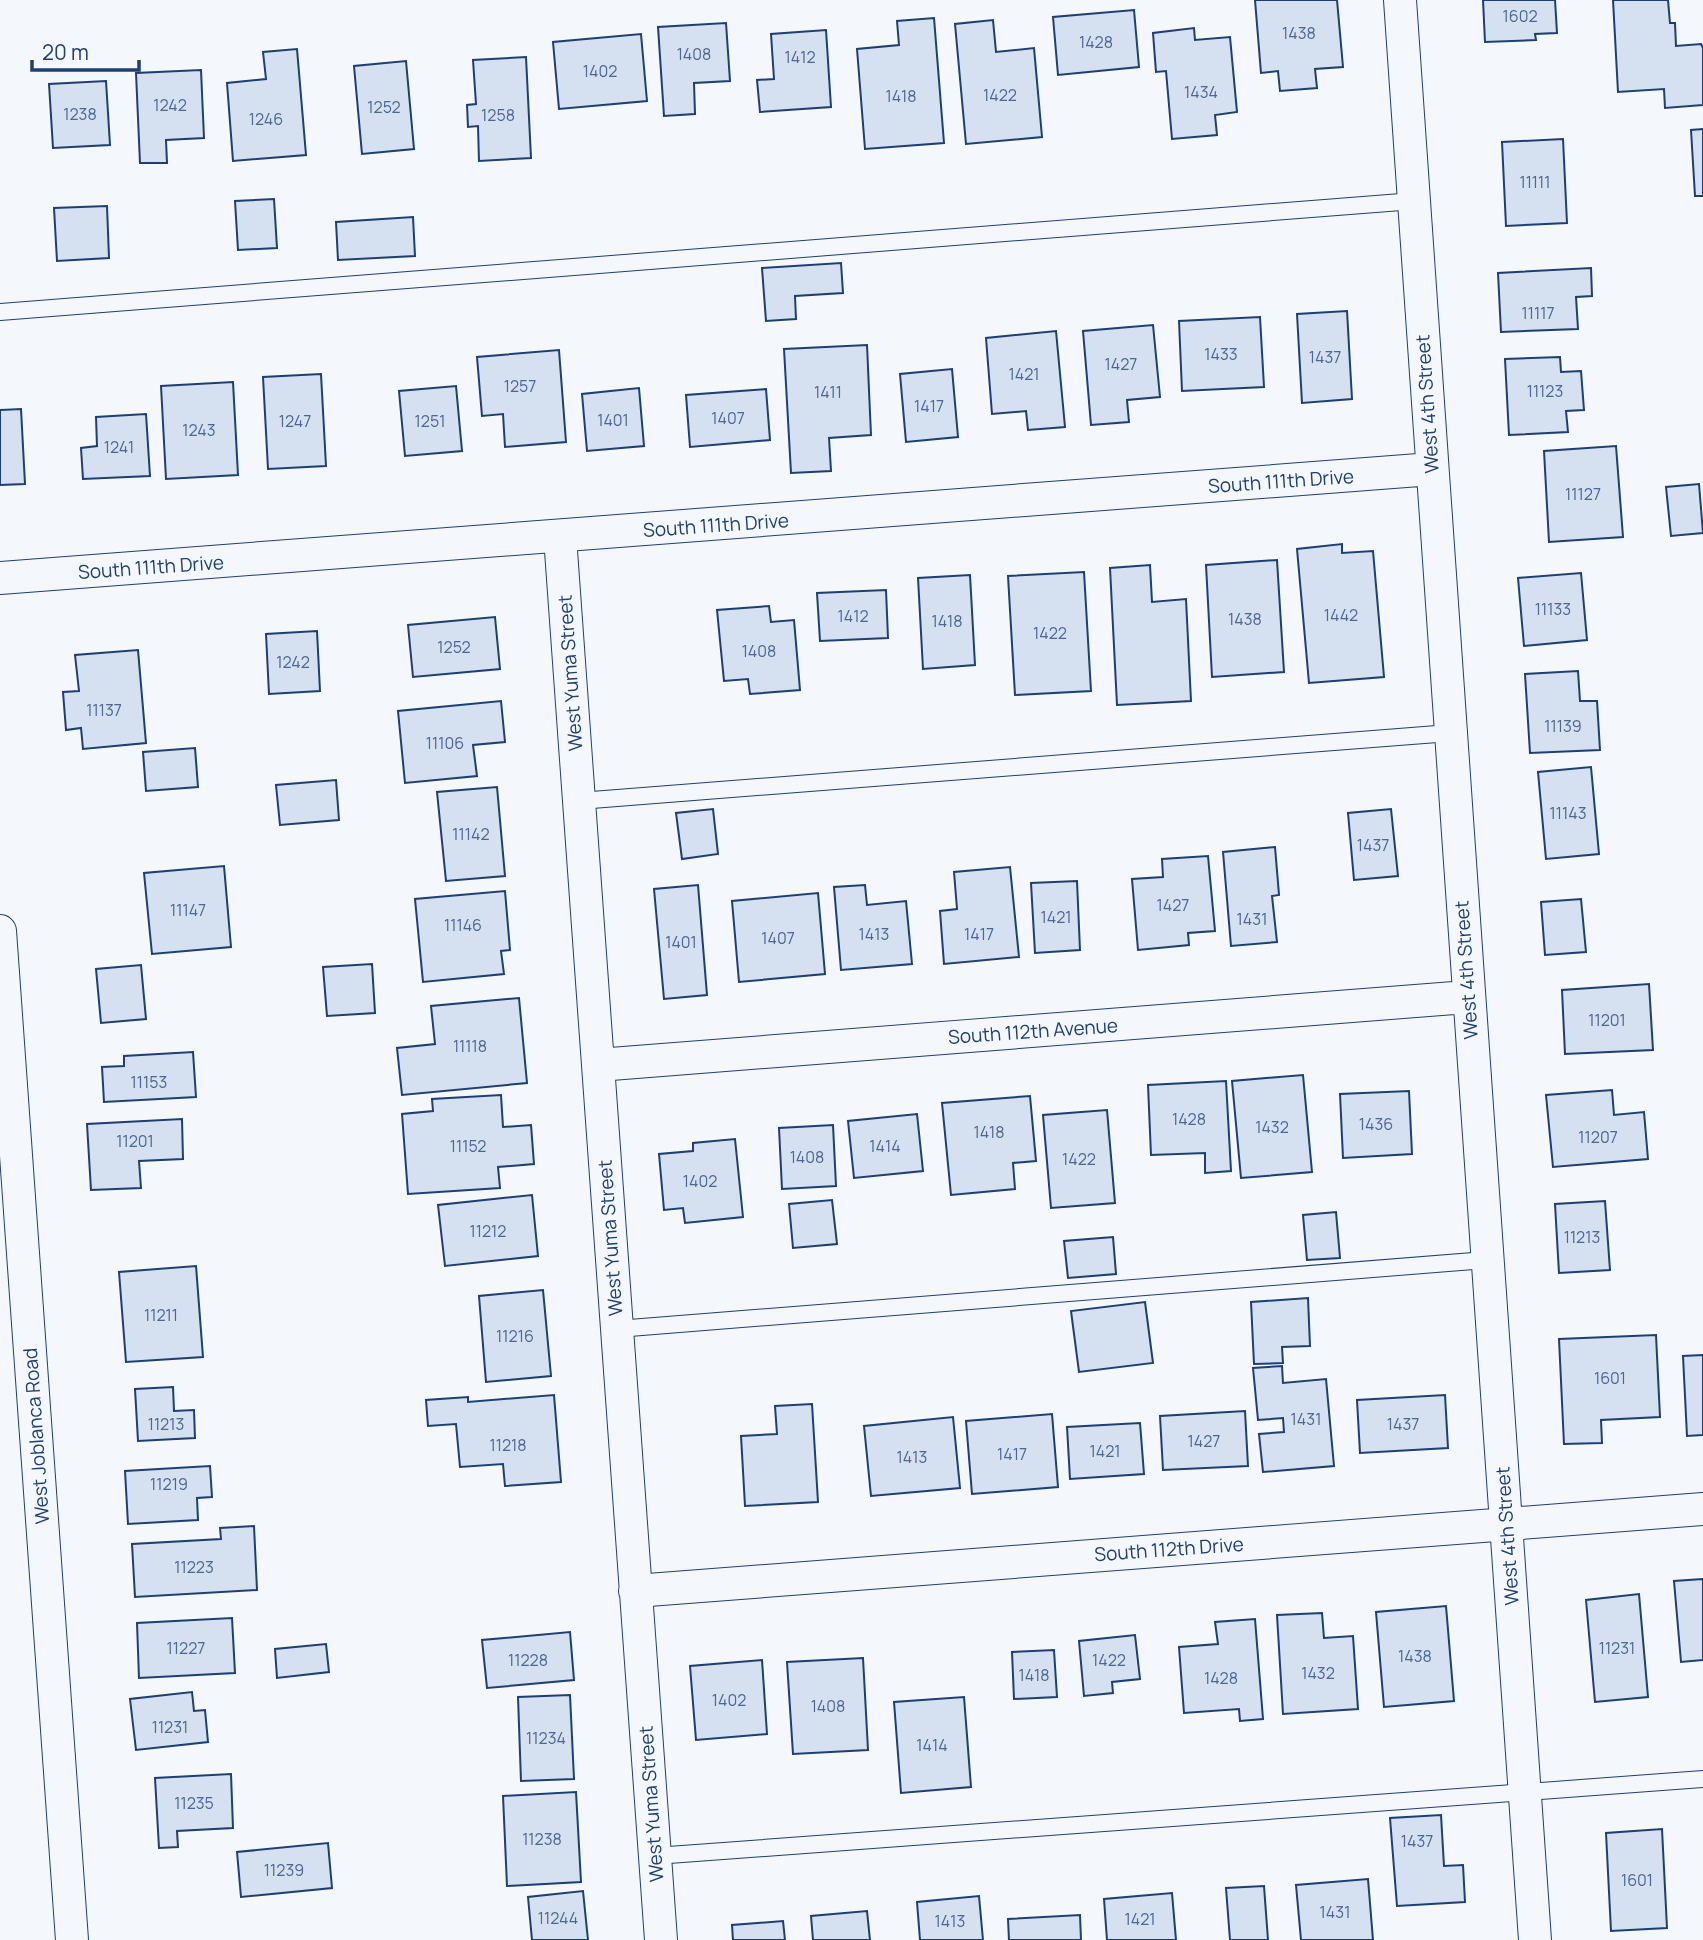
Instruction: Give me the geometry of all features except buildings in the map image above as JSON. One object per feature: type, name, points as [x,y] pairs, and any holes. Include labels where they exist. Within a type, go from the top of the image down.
[{"type":"street","name":"West 4th Street","points":[[1399,0],[1535,1940]]},
{"type":"street","name":"South 111th Drive","points":[[0,578],[1432,469]]},
{"type":"street","name":"West Yuma Street","points":[[560,537],[661,1940]]},
{"type":"street","name":"West Joblanca Road","points":[[0,931],[72,1940]]},
{"type":"street","name":"South 112th Avenue","points":[[598,1065],[1467,997]]},
{"type":"street","name":"South 112th Drive","points":[[635,1591],[1703,1509]]},
{"type":"lane","points":[[0,312],[1414,201]]},
{"type":"lane","points":[[579,801],[1450,733]]},
{"type":"lane","points":[[617,1329],[1486,1260]]},
{"type":"lane","points":[[654,1856],[1703,1779]]}]
